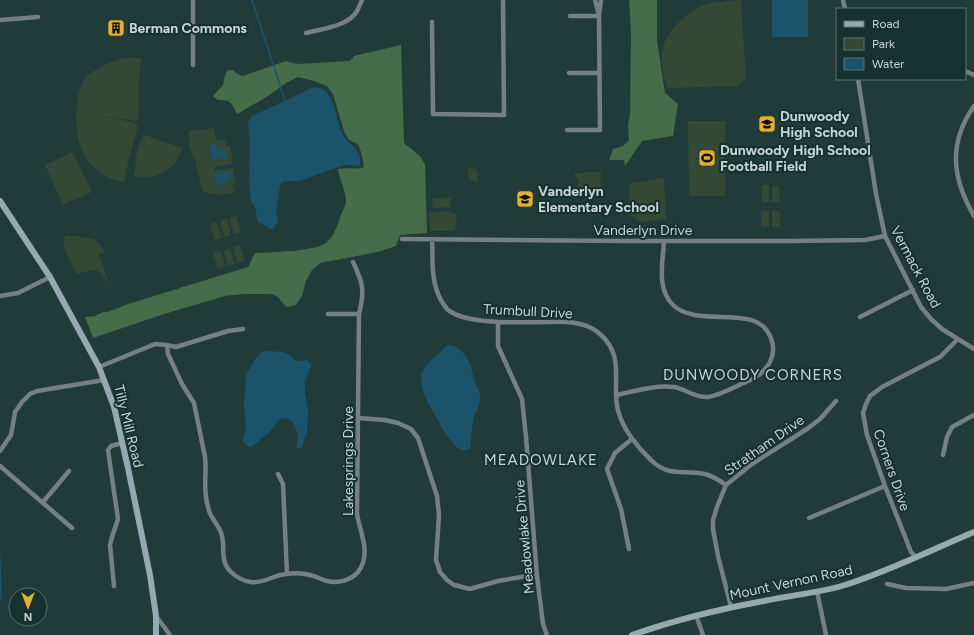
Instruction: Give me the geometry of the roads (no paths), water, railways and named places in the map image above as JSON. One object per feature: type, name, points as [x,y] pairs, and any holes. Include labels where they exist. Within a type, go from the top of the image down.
[{"type":"street","points":[[193,0],[193,65]]},
{"type":"street","points":[[306,33],[348,20],[355,14],[362,0]]},
{"type":"street","points":[[432,22],[433,114],[504,115],[503,0]]},
{"type":"street","points":[[595,0],[599,16]]},
{"type":"street","points":[[568,130],[600,130],[599,16],[601,0]]},
{"type":"street","points":[[570,16],[599,16]]},
{"type":"street","points":[[0,20],[38,18]]},
{"type":"street","points":[[569,73],[599,73]]},
{"type":"street","name":"Vermack Road","points":[[858,80],[876,194],[885,236],[921,307],[931,320],[942,329],[974,349]]},
{"type":"street","points":[[974,106],[967,116],[959,134],[956,152],[958,181],[966,202],[974,216]]},
{"type":"street","name":"Tilly Mill Road","points":[[0,201],[50,277],[99,367],[114,407],[150,576],[156,616],[156,635]]},
{"type":"street","name":"Vanderlyn Drive","points":[[402,239],[664,241],[857,240],[885,236]]},
{"type":"street","name":"Trumbull Drive","points":[[432,240],[434,279],[441,300],[448,309],[456,315],[466,318],[498,322],[564,322],[589,327],[600,334],[612,351],[617,364],[616,385],[618,410],[632,439],[651,461],[664,470],[681,473],[704,474],[718,479],[726,485]]},
{"type":"street","points":[[617,394],[663,387],[681,388],[701,396],[708,397],[754,379],[764,371],[773,352],[773,344],[769,334],[762,325],[755,321],[737,317],[702,317],[691,315],[674,306],[663,287],[662,277],[664,241]]},
{"type":"street","name":"Lakesprings Drive","points":[[167,345],[168,354],[182,384],[194,403],[205,457],[204,486],[207,502],[211,516],[221,532],[225,562],[228,570],[239,578],[252,582],[261,582],[281,574],[312,576],[327,581],[339,582],[351,578],[362,565],[365,558],[365,546],[357,514],[359,314],[363,290],[353,262]]},
{"type":"street","points":[[0,296],[18,293],[50,277]]},
{"type":"street","points":[[860,317],[913,290]]},
{"type":"street","points":[[328,314],[359,314]]},
{"type":"street","name":"Meadowlake Drive","points":[[498,322],[498,346],[522,399],[537,576],[543,624],[548,635]]},
{"type":"street","points":[[99,367],[155,344],[176,347],[228,331],[243,329]]},
{"type":"street","name":"Corners Drive","points":[[916,557],[911,552],[885,486],[867,435],[863,413],[870,396],[882,387],[940,357],[958,339]]},
{"type":"street","points":[[0,451],[11,435],[15,412],[30,394],[38,391],[104,380]]},
{"type":"street","name":"Stratham Drive","points":[[731,607],[713,529],[713,520],[726,485],[752,464],[808,429],[820,419],[836,401]]},
{"type":"street","points":[[943,455],[947,437],[952,427],[974,415]]},
{"type":"street","points":[[358,418],[385,420],[398,423],[411,429],[418,438],[437,496],[439,515],[436,560],[440,572],[447,580],[454,585],[470,589],[505,580],[537,576]]},
{"type":"street","points":[[629,549],[621,509],[607,469],[615,453],[632,439]]},
{"type":"street","points":[[114,586],[110,545],[118,519],[108,450],[111,446],[122,443]]},
{"type":"street","points":[[0,466],[72,528]]},
{"type":"street","points":[[42,502],[69,471]]},
{"type":"street","points":[[278,474],[283,484],[288,574]]},
{"type":"street","points":[[809,518],[885,486]]},
{"type":"street","name":"Mount Vernon Road","points":[[632,635],[731,607],[844,585],[873,575],[974,532]]},
{"type":"street","points":[[887,584],[906,588],[946,588],[974,583]]},
{"type":"street","points":[[817,591],[826,635]]},
{"type":"street","points":[[156,616],[170,635]]},
{"type":"street","points":[[696,616],[703,635]]},
{"type":"water","points":[[772,0],[808,0],[808,37],[772,37]]},
{"type":"water","points":[[312,87],[320,88],[330,97],[342,133],[360,156],[359,166],[344,165],[300,181],[282,182],[276,211],[278,221],[273,229],[270,229],[258,222],[255,207],[251,201],[248,122],[252,116]]},
{"type":"water","points":[[216,143],[218,151],[226,150],[227,157],[212,160],[209,145]]},
{"type":"water","points":[[230,172],[231,181],[216,185],[214,174]]},
{"type":"water","points":[[448,345],[461,350],[465,354],[480,394],[480,403],[473,421],[470,449],[467,450],[458,448],[444,431],[423,392],[422,387],[421,373],[428,363]]},
{"type":"water","points":[[262,352],[283,352],[297,361],[307,360],[311,365],[305,383],[308,408],[307,433],[301,449],[297,448],[298,434],[293,422],[287,418],[283,418],[278,421],[269,433],[251,447],[246,446],[243,441],[246,427],[244,405],[246,375],[256,358]]},
{"type":"water","points":[[0,546],[2,597],[0,601]]},
{"type":"waterway","points":[[252,0],[285,101]]},
{"type":"place","name":"Berman Commons","points":[[116,28]]},
{"type":"place","name":"Dunwoody High School","points":[[767,124]]},
{"type":"place","name":"Dunwoody High School Football Field","points":[[707,158]]},
{"type":"place","name":"Vanderlyn Elementary School","points":[[525,199]]},
{"type":"district","name":"DUNWOODY CORNERS","points":[[753,375]]},
{"type":"district","name":"MEADOWLAKE","points":[[541,460]]}]
